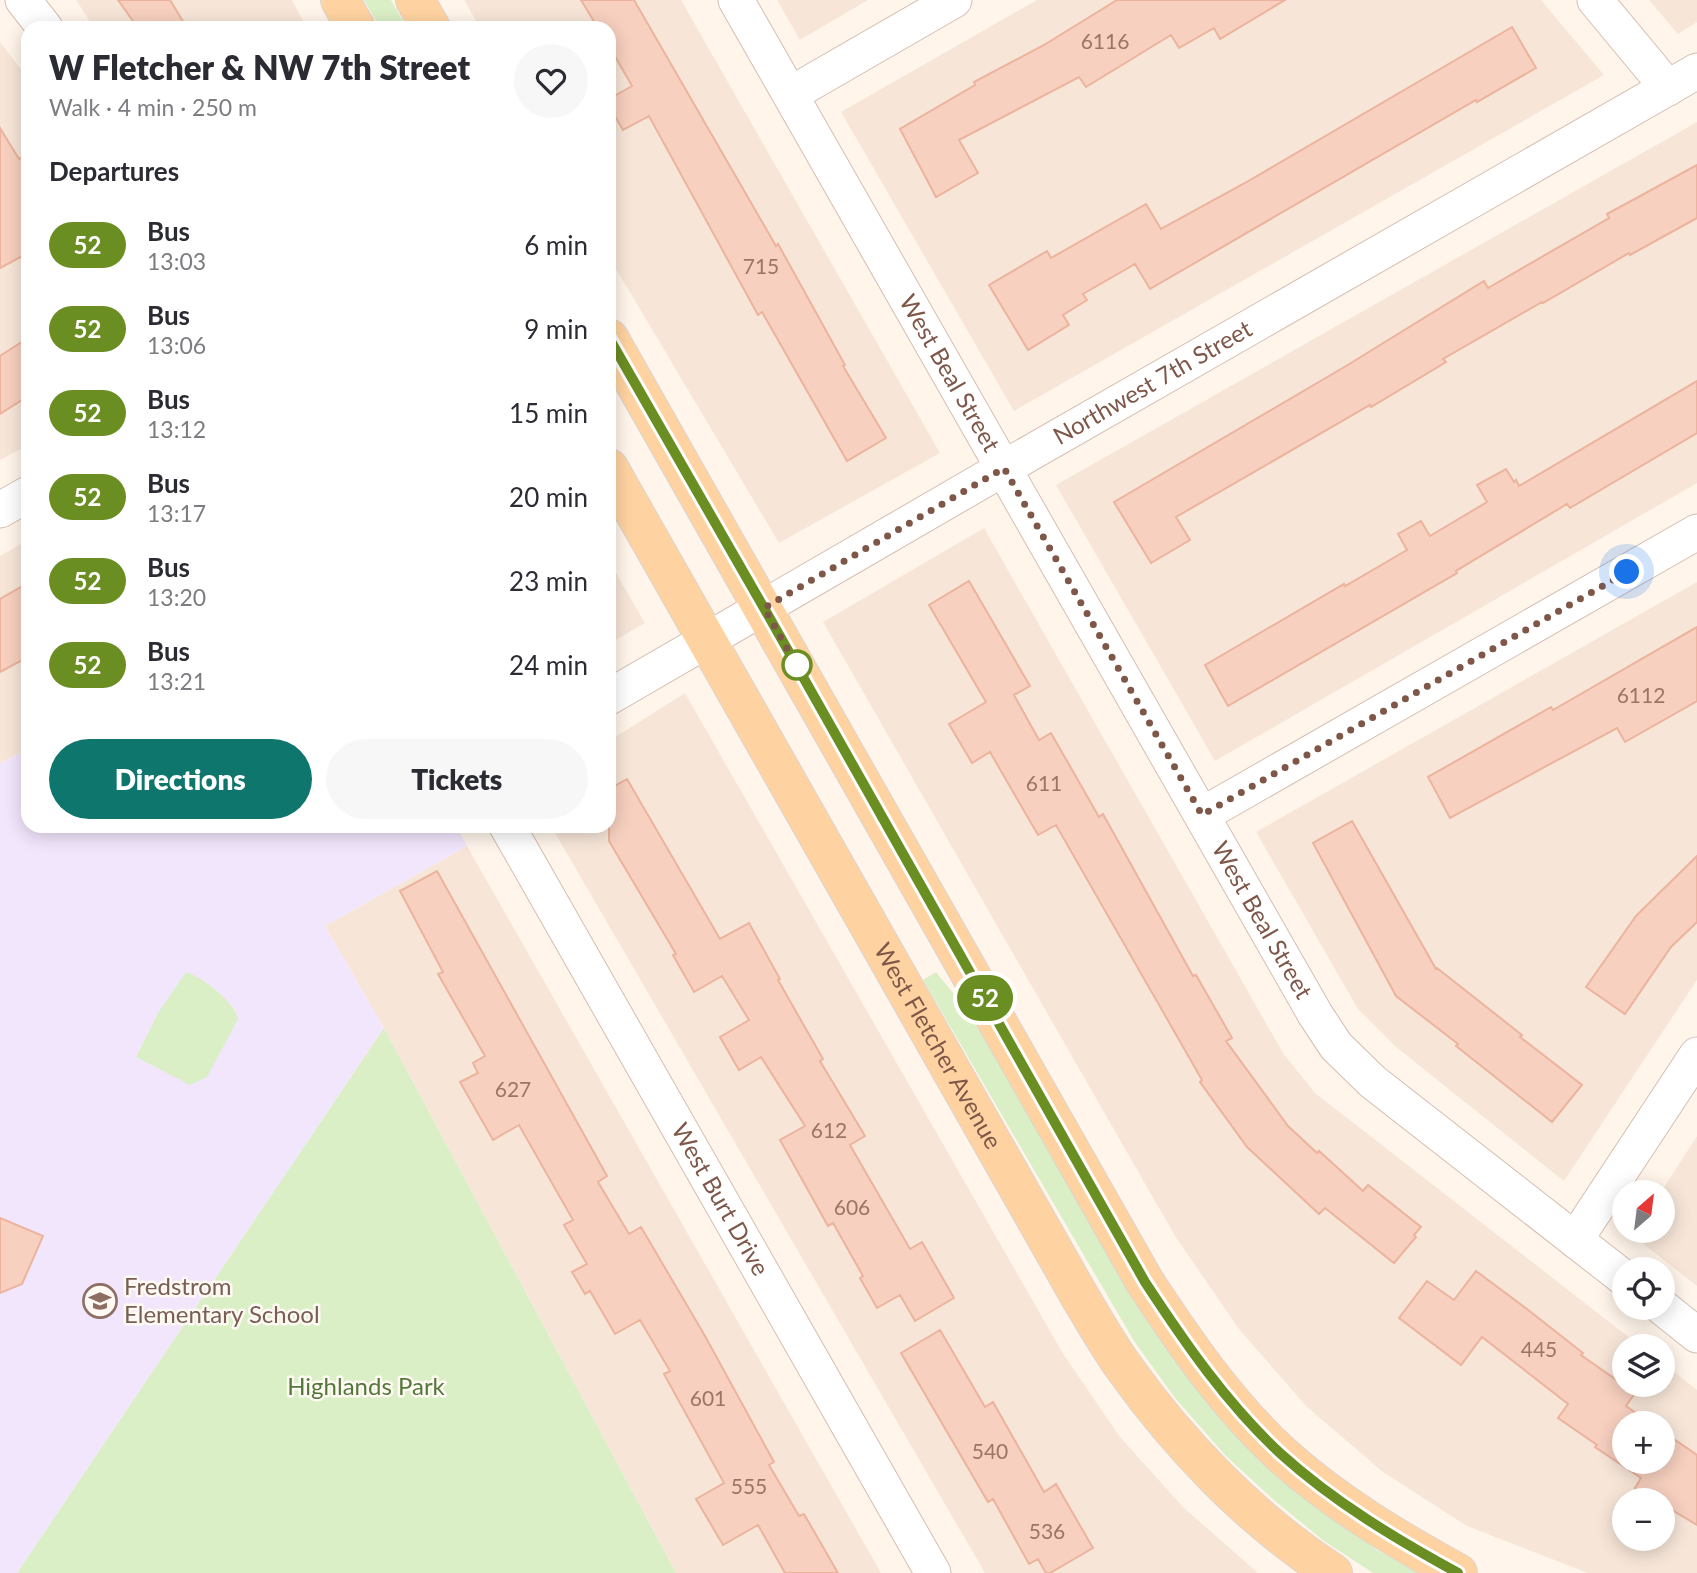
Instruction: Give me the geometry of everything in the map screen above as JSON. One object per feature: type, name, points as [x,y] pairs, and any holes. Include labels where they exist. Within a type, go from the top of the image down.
[{"type":"main road","points":[[340,0],[352,21]]},
{"type":"main road","points":[[415,0],[427,21]]},
{"type":"main road","points":[[616,350],[1145,1282],[1184,1343],[1230,1400],[1281,1454],[1345,1505],[1411,1548],[1458,1573]]},
{"type":"main road","name":"West Fletcher Avenue","points":[[616,480],[1080,1297],[1122,1365],[1167,1422],[1210,1470],[1255,1513],[1311,1559],[1333,1573]]},
{"type":"street","points":[[23,0],[40,21]]},
{"type":"street","name":"West Beal Street","points":[[736,0],[1308,1002],[1336,1046],[1373,1082],[1612,1269]]},
{"type":"street","points":[[791,94],[954,0]]},
{"type":"street","points":[[1595,0],[1683,79]]},
{"type":"street","name":"Northwest 7th Street","points":[[616,693],[1683,79]]},
{"type":"street","points":[[0,510],[21,498]]},
{"type":"street","points":[[1202,815],[1697,532]]},
{"type":"street","name":"West Burt Drive","points":[[511,833],[933,1573]]},
{"type":"street","points":[[1575,1240],[1697,1055]]},
{"type":"street","points":[[1675,1317],[1697,1335]]},
{"type":"shaded area","points":[[76,0],[292,0],[303,21],[90,21]]},
{"type":"shaded area","points":[[464,0],[681,0],[940,453],[779,543],[616,269],[616,21],[476,21]]},
{"type":"shaded area","points":[[777,0],[868,0],[800,40]]},
{"type":"shaded area","points":[[1037,0],[1541,0],[1604,75],[1014,411],[841,112]]},
{"type":"shaded area","points":[[1649,0],[1697,0],[1697,22],[1678,34]]},
{"type":"shaded area","points":[[0,42],[21,69],[21,449],[0,460]]},
{"type":"shaded area","points":[[1697,122],[1697,483],[1215,761],[1056,485]]},
{"type":"shaded area","points":[[984,528],[1283,1053],[1315,1093],[1625,1334],[1612,1334],[1612,1397],[1675,1397],[1675,1373],[1697,1390],[1697,1573],[1588,1573],[1467,1526],[1383,1472],[1306,1406],[1239,1329],[1175,1236],[823,622]]},
{"type":"shaded area","points":[[21,544],[21,752],[0,763],[0,556]]},
{"type":"shaded area","points":[[616,573],[645,623],[616,640]]},
{"type":"shaded area","points":[[1697,582],[1697,980],[1564,1181],[1394,1045],[1358,1009],[1256,832]]},
{"type":"shaded area","points":[[685,693],[1062,1352],[1120,1437],[1183,1507],[1258,1573],[985,1573],[555,833],[616,833],[616,737]]},
{"type":"shaded area","name":"Fredstrom Elementary School","points":[[21,752],[21,833],[460,833],[467,846],[325,926],[384,1028],[17,1573],[0,1573],[0,763]]},
{"type":"shaded area","points":[[467,846],[881,1573],[676,1573],[384,1028],[325,926]]},
{"type":"shaded area","points":[[1697,1136],[1697,1286],[1675,1269],[1675,1257],[1660,1257],[1642,1243],[1675,1243],[1675,1180],[1669,1180]]},
{"type":"green space","points":[[364,0],[391,0],[403,21],[376,21]]},
{"type":"green space","points":[[186,972],[217,991],[231,1005],[238,1019],[207,1077],[190,1085],[136,1057],[158,1013]]},
{"type":"green space","points":[[936,972],[966,1009],[1148,1322],[1184,1371],[1298,1492],[1377,1550],[1418,1573],[1373,1573],[1324,1541],[1226,1456],[1175,1398],[1134,1341],[923,980]]},
{"type":"green space","name":"Highlands Park","points":[[384,1028],[676,1573],[17,1573]]},
{"type":"building","points":[[118,0],[170,0],[183,21],[133,21]]},
{"type":"building","points":[[581,0],[634,0],[776,246],[778,244],[845,365],[843,366],[886,438],[847,461],[762,312],[758,315],[649,116],[623,130],[616,118],[616,95],[632,86],[616,58],[616,21],[594,21]]},
{"type":"building","points":[[1117,0],[1285,0],[1220,39],[1214,28],[1179,48],[1171,35],[1086,87],[1079,77],[959,140],[978,173],[936,197],[900,129],[975,85],[974,82],[1044,45]]},
{"type":"building","points":[[1512,27],[1536,68],[1150,289],[1135,264],[1083,294],[1087,300],[1063,315],[1069,325],[1028,350],[989,285],[1047,251],[1051,258],[1146,204],[1161,229]]},
{"type":"building","points":[[0,128],[19,159],[21,158],[21,257],[0,268]]},
{"type":"building","points":[[1697,165],[1697,218],[1542,302],[1443,359],[1446,362],[1371,407],[1370,405],[1176,517],[1190,540],[1151,563],[1114,502],[1346,366],[1484,281],[1488,288],[1609,218],[1607,214]]},
{"type":"building","points":[[21,342],[21,400],[0,414],[0,356]]},
{"type":"building","points":[[1697,381],[1697,433],[1570,508],[1567,504],[1456,571],[1457,573],[1228,706],[1205,665],[1407,550],[1398,534],[1421,521],[1430,536],[1487,502],[1477,485],[1506,469],[1519,486]]},
{"type":"building","points":[[969,581],[1030,686],[1014,695],[1039,740],[1051,733],[1099,817],[1103,814],[1193,976],[1196,975],[1232,1038],[1226,1041],[1288,1126],[1363,1191],[1368,1185],[1421,1227],[1394,1263],[1325,1208],[1319,1214],[1247,1147],[1200,1082],[1202,1080],[1056,825],[1038,835],[990,752],[972,763],[949,724],[986,702],[929,605]]},
{"type":"building","points":[[21,587],[21,661],[0,672],[0,599]]},
{"type":"building","points":[[1697,627],[1697,701],[1625,742],[1617,728],[1450,818],[1428,777],[1551,707],[1553,710]]},
{"type":"building","points":[[627,779],[720,939],[749,923],[823,1059],[820,1061],[865,1136],[850,1145],[910,1249],[922,1242],[954,1298],[915,1321],[900,1295],[877,1308],[860,1278],[863,1276],[833,1223],[828,1226],[780,1140],[805,1126],[761,1057],[739,1070],[720,1037],[749,1020],[722,976],[694,992],[673,955],[676,954],[609,841],[609,833],[616,833],[616,785]]},
{"type":"building","points":[[1352,821],[1436,969],[1582,1085],[1552,1122],[1396,996],[1313,843]]},
{"type":"building","points":[[1697,856],[1697,922],[1671,947],[1625,1014],[1586,987],[1636,916]]},
{"type":"building","points":[[437,871],[607,1176],[598,1182],[629,1234],[641,1227],[774,1462],[769,1465],[799,1516],[804,1514],[838,1573],[785,1573],[758,1525],[723,1545],[696,1499],[724,1483],[664,1374],[670,1371],[640,1320],[615,1334],[590,1291],[585,1294],[572,1272],[587,1264],[564,1225],[573,1220],[519,1125],[493,1140],[460,1082],[478,1073],[473,1063],[485,1056],[438,974],[443,972],[400,891]]},
{"type":"building","points":[[0,1218],[43,1236],[22,1284],[0,1293]]},
{"type":"building","points":[[1476,1271],[1612,1377],[1612,1397],[1632,1397],[1626,1406],[1633,1411],[1612,1411],[1612,1458],[1558,1418],[1568,1404],[1482,1337],[1461,1365],[1399,1318],[1427,1281],[1454,1300]]},
{"type":"building","points":[[940,1330],[985,1407],[993,1402],[1044,1492],[1056,1484],[1093,1548],[1050,1573],[1046,1573],[1038,1559],[1029,1564],[993,1499],[988,1502],[901,1353]]},
{"type":"building","points":[[1675,1440],[1697,1455],[1697,1525],[1675,1512],[1675,1488],[1635,1488],[1641,1478],[1635,1474],[1675,1474]]},
{"type":"bus line","name":"52","points":[[616,350],[1145,1282],[1184,1343],[1230,1400],[1281,1454],[1345,1505],[1411,1548],[1458,1573]]},
{"type":"place","name":"Fredstrom Elementary School","points":[[100,1301]]},
{"type":"route","points":[[797,665],[801,673],[764,608],[1004,468],[1202,815],[1627,572]]}]
